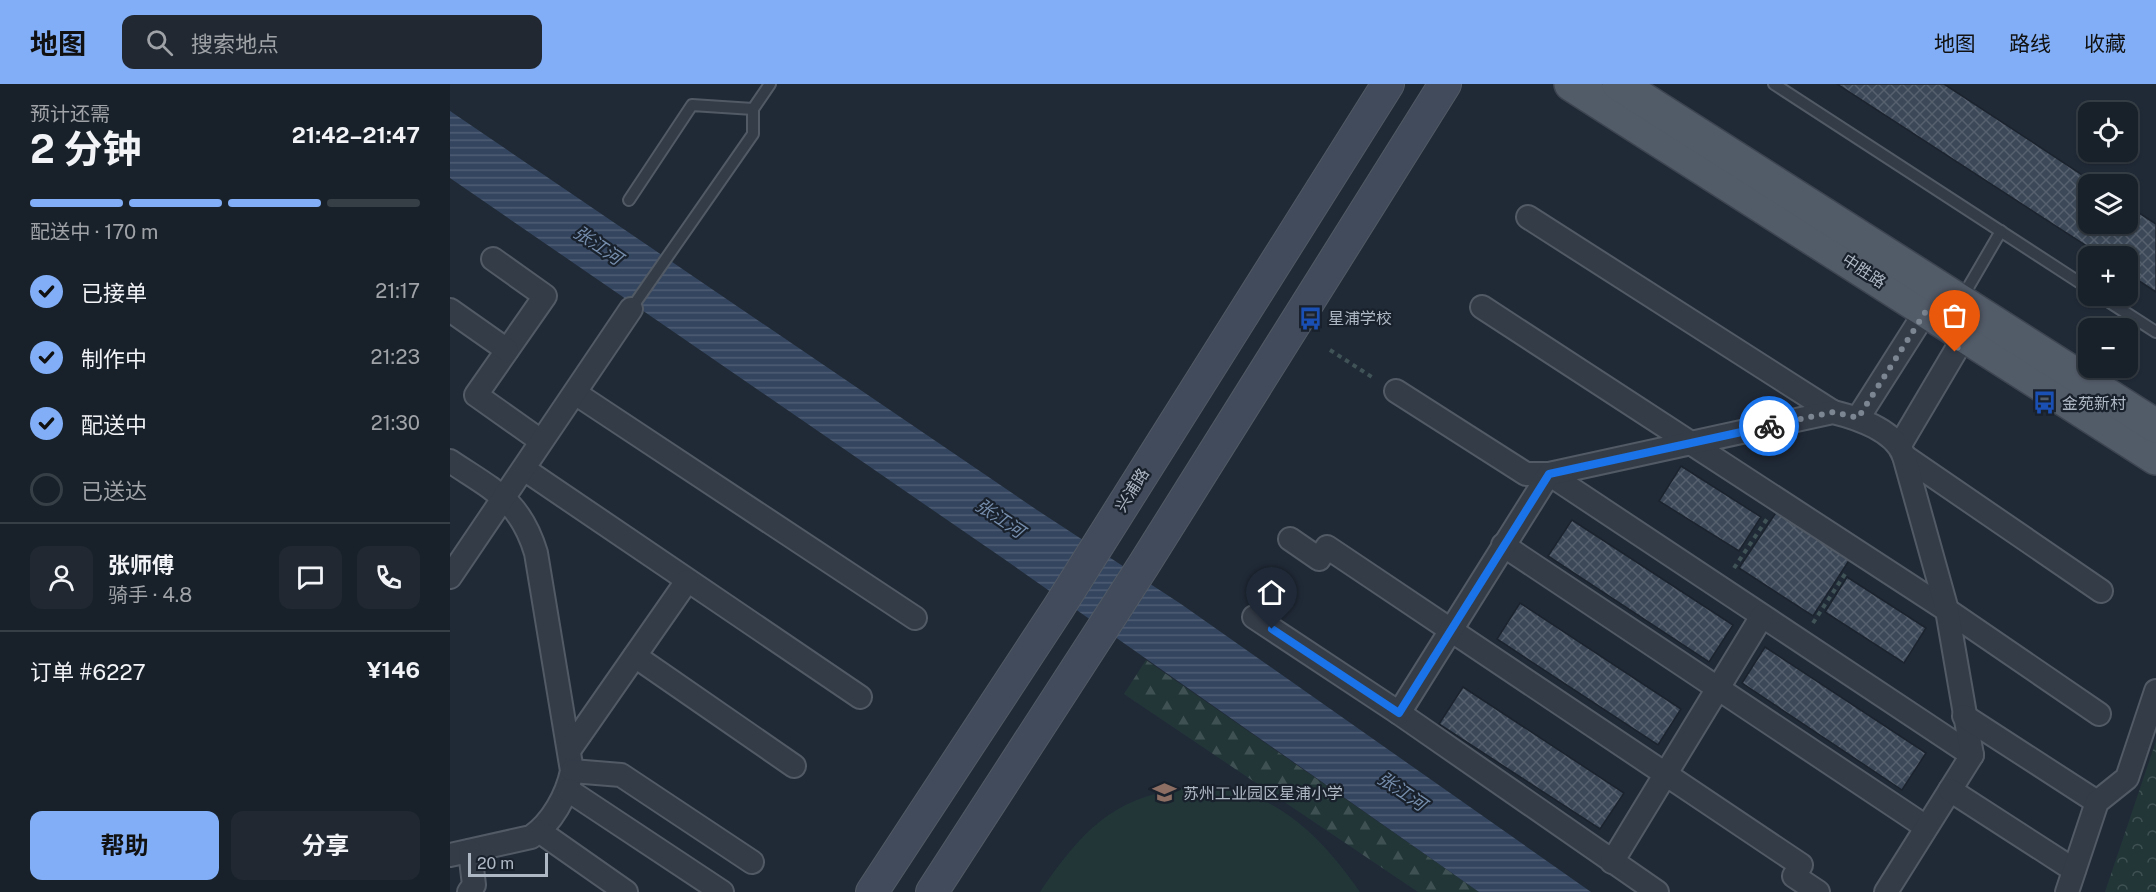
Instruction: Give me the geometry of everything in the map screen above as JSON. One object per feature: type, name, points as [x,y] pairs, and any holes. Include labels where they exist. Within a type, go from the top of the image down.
[{"type":"main road","name":"兴浦路","points":[[872,892],[1059,607],[1388,84]]},
{"type":"main road","points":[[932,892],[1098,637],[1445,84]]},
{"type":"main road","name":"中胜路","points":[[1571,84],[2156,458]]},
{"type":"main road","name":"中胜路","points":[[1619,84],[2156,426]]},
{"type":"street","points":[[1528,217],[1833,412],[1858,418],[2101,591]]},
{"type":"street","points":[[493,259],[545,296],[476,395],[541,441]]},
{"type":"street","points":[[1858,418],[1926,311],[1960,301],[1965,335],[1902,451],[1947,610],[1972,755],[1886,892]]},
{"type":"street","points":[[450,577],[458,550],[505,498],[632,307]]},
{"type":"street","points":[[1482,307],[1947,610],[2100,714]]},
{"type":"street","points":[[450,310],[507,350]]},
{"type":"street","points":[[1396,392],[1526,474],[1549,474],[1833,412]]},
{"type":"street","points":[[574,393],[915,618]]},
{"type":"street","points":[[450,461],[505,498],[519,513],[530,532],[536,553],[570,770],[722,892]]},
{"type":"street","points":[[524,469],[860,697]]},
{"type":"street","points":[[1399,713],[1549,474]]},
{"type":"street","points":[[1549,474],[1972,755]]},
{"type":"street","points":[[1290,538],[1319,559],[1328,547],[1801,865],[1794,876],[1818,892]]},
{"type":"street","points":[[1503,545],[1926,827]]},
{"type":"street","points":[[469,892],[474,885],[460,853],[531,837],[539,831],[570,770],[634,656],[687,581]]},
{"type":"street","points":[[1612,862],[1762,616]]},
{"type":"street","points":[[1254,617],[1399,713],[1657,892]]},
{"type":"street","points":[[634,656],[794,766]]},
{"type":"street","points":[[2067,892],[2097,802],[2127,778],[2156,691]]},
{"type":"street","points":[[1964,716],[2097,802]]},
{"type":"street","points":[[570,770],[621,775],[752,862]]},
{"type":"street","points":[[1950,790],[2074,870]]},
{"type":"street","points":[[539,831],[626,892]]},
{"type":"lane","points":[[632,307],[753,134],[753,109],[770,84]]},
{"type":"lane","points":[[1774,84],[2078,281]]},
{"type":"lane","points":[[629,200],[692,105],[753,109]]},
{"type":"lane","points":[[1960,301],[2001,231]]},
{"type":"lane","points":[[2116,306],[2156,332]]},
{"type":"path","points":[[1330,350],[1396,392]]},
{"type":"path","points":[[1721,588],[1779,501]]},
{"type":"path","points":[[1801,642],[1859,553]]},
{"type":"green space","points":[[1146,660],[1479,892],[1418,892],[1124,694]]},
{"type":"green space","points":[[2156,741],[2156,892],[2105,892]]},
{"type":"green space","points":[[1212,785],[1251,795],[1287,814],[1315,837],[1339,863],[1360,892],[1040,892],[1075,846],[1092,828],[1111,814],[1154,794]]},
{"type":"water","name":"张江河","points":[[450,111],[1037,510],[1181,604],[1591,892],[1479,892],[1004,559],[450,178]]},
{"type":"building","points":[[1837,84],[1944,84],[2081,174],[2078,174],[2078,234],[2138,234],[2138,212],[2156,224],[2156,292],[2138,280],[2138,246],[2087,246]]},
{"type":"building","points":[[1681,466],[1761,517],[1739,551],[1659,501]]},
{"type":"building","points":[[1777,511],[1850,559],[1813,616],[1739,568]]},
{"type":"building","points":[[1572,520],[1733,625],[1709,662],[1548,556]]},
{"type":"building","points":[[1847,577],[1926,628],[1904,663],[1825,612]]},
{"type":"building","points":[[1520,603],[1681,709],[1658,745],[1497,639]]},
{"type":"building","points":[[1765,647],[1926,753],[1902,790],[1742,683]]},
{"type":"building","points":[[1463,687],[1624,793],[1600,829],[1439,724]]},
{"type":"way so far","points":[[1769,426],[1833,412],[1858,418],[1926,311],[1960,301],[1965,335],[1955,352]]},
{"type":"place","name":"星浦学校","points":[[1310,318]]},
{"type":"place","name":"金苑新村","points":[[2044,403]]},
{"type":"place","name":"苏州工业园区星浦小学","points":[[1165,793]]},
{"type":"route","points":[[1272,629],[1399,713],[1549,474],[1769,426]]}]
